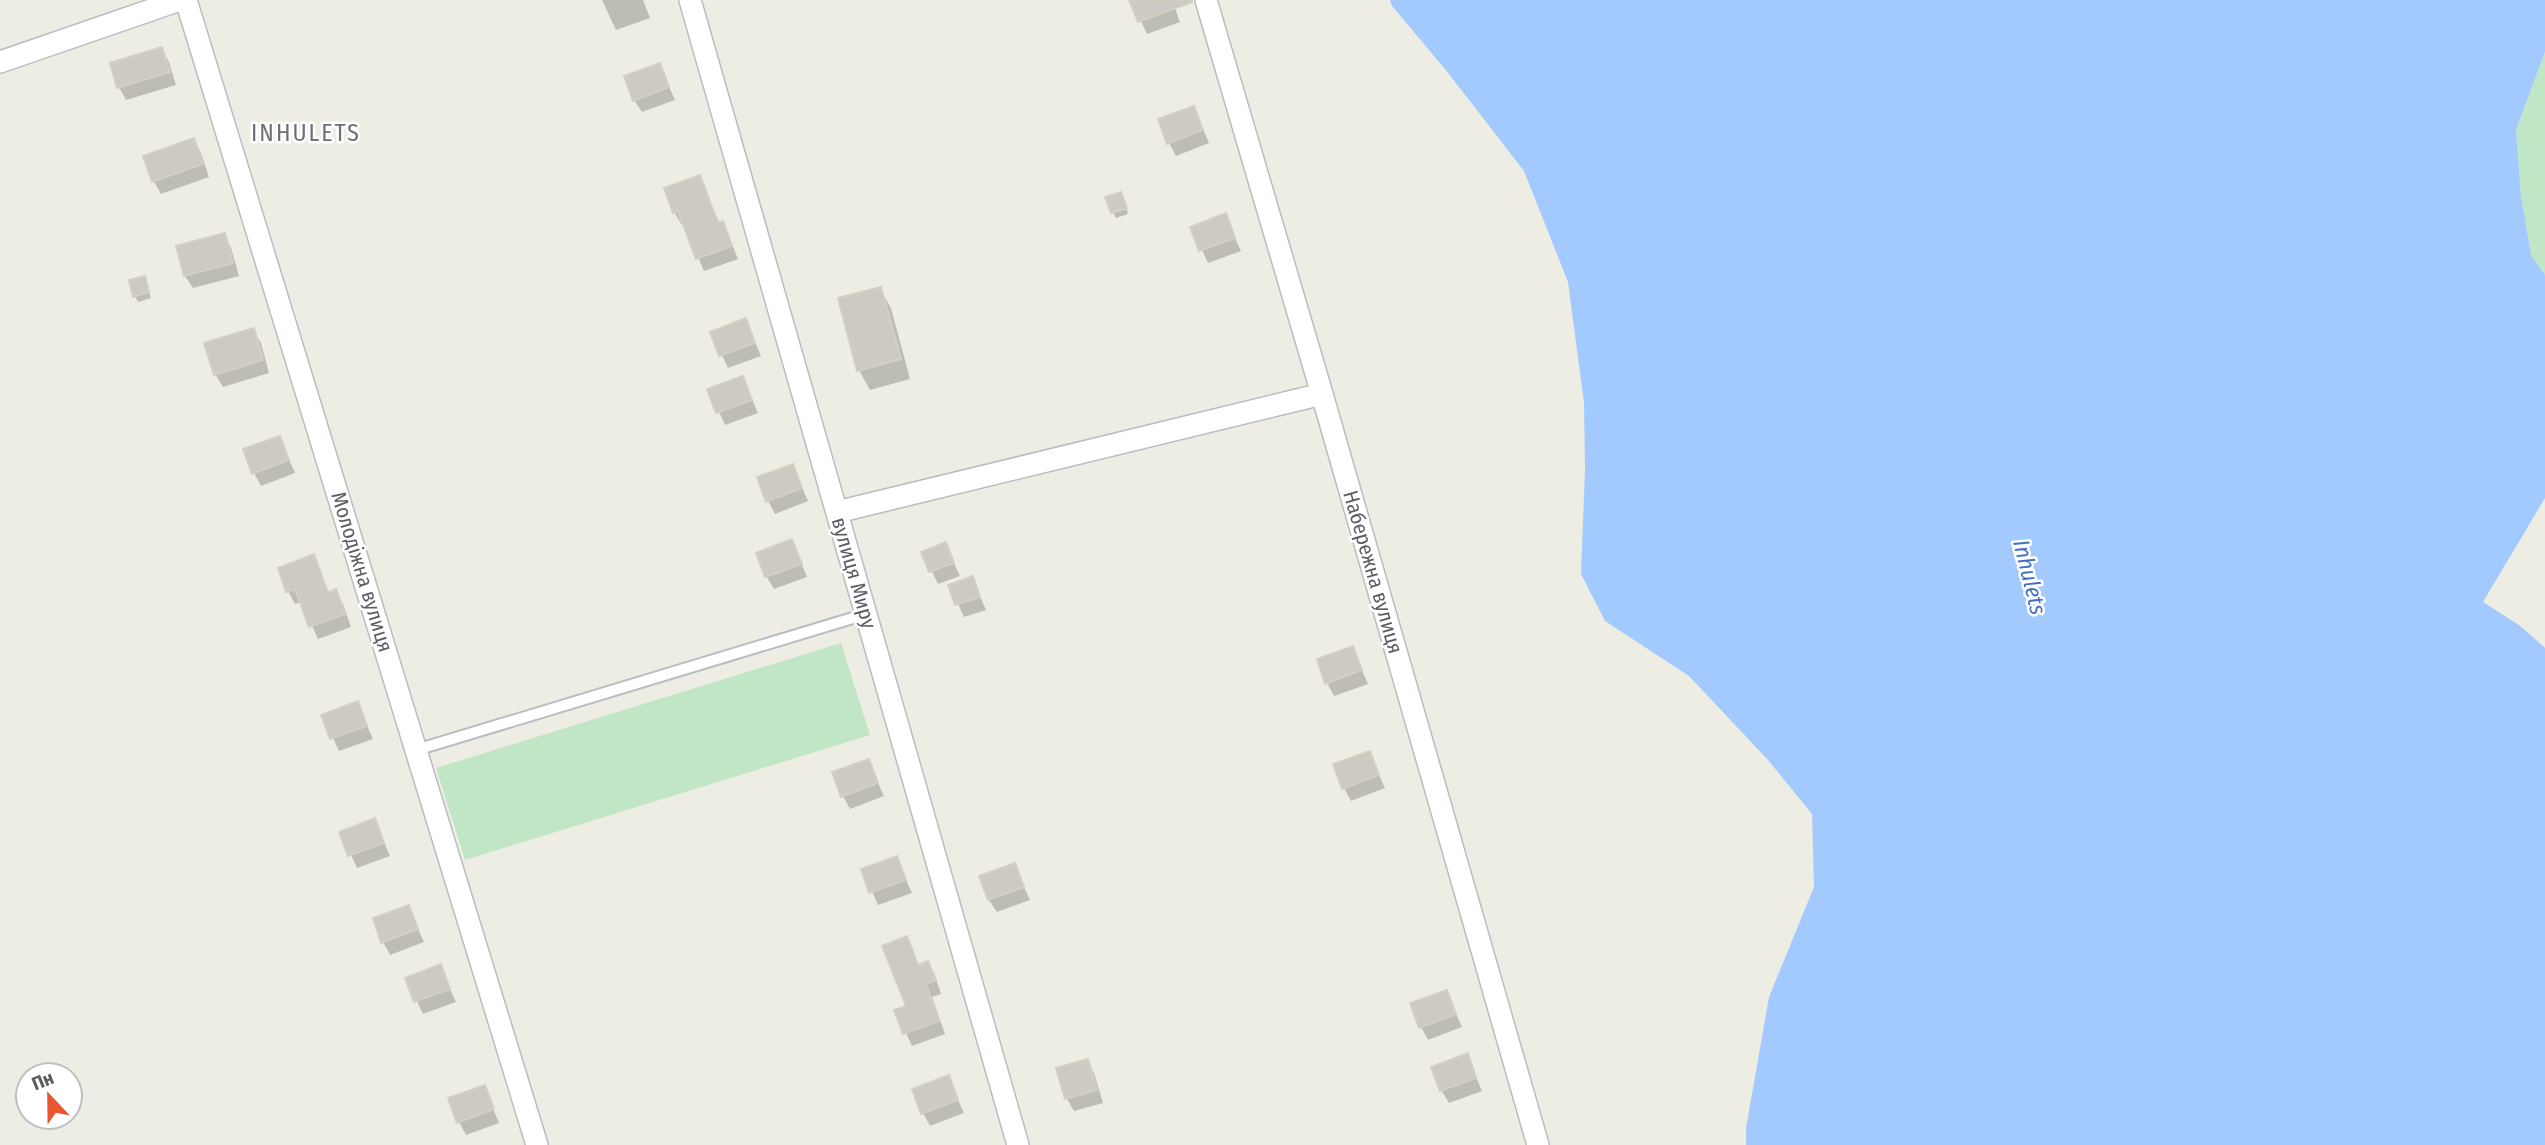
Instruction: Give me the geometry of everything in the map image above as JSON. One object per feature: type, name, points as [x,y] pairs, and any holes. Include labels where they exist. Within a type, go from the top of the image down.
[{"type":"street","points":[[0,62],[180,0]]},
{"type":"street","name":"Молодіжна вулиця","points":[[186,0],[537,1145]]},
{"type":"street","name":"вулиця Миру","points":[[690,0],[1018,1145]]},
{"type":"street","name":"Набережна вулиця","points":[[1206,0],[1538,1145]]},
{"type":"street","points":[[837,512],[1322,394]]},
{"type":"lane","points":[[416,750],[866,614]]},
{"type":"green space","points":[[2545,52],[2545,275],[2531,255],[2521,196],[2516,130]]},
{"type":"green space","points":[[841,643],[870,735],[465,860],[436,768]]},
{"type":"water","name":"Inhulets","points":[[1390,0],[2545,0],[2545,52],[2516,130],[2521,196],[2531,255],[2545,275],[2545,498],[2483,602],[2519,625],[2545,648],[2545,1145],[1746,1145],[1746,1128],[1769,997],[1814,887],[1812,814],[1768,760],[1689,676],[1605,621],[1581,574],[1585,469],[1584,403],[1568,282],[1524,171],[1392,6]]},
{"type":"building","points":[[1129,0],[1192,0],[1192,2],[1138,22]]},
{"type":"building","points":[[162,47],[170,72],[117,88],[110,63]]},
{"type":"building","points":[[660,63],[669,87],[633,101],[624,76]]},
{"type":"building","points":[[1194,106],[1203,130],[1167,144],[1158,119]]},
{"type":"building","points":[[194,138],[203,164],[152,182],[143,156]]},
{"type":"building","points":[[700,175],[718,223],[723,221],[732,246],[696,259],[678,211],[673,213],[664,188]]},
{"type":"building","points":[[1121,192],[1127,208],[1111,213],[1105,197]]},
{"type":"building","points":[[1226,213],[1235,238],[1199,251],[1190,227]]},
{"type":"building","points":[[225,233],[233,263],[184,276],[176,246]]},
{"type":"building","points":[[145,276],[149,292],[133,297],[129,280]]},
{"type":"building","points":[[881,287],[901,359],[857,371],[838,298]]},
{"type":"building","points":[[746,318],[755,343],[719,356],[710,332]]},
{"type":"building","points":[[254,328],[263,360],[214,375],[204,343]]},
{"type":"building","points":[[743,376],[752,400],[716,413],[707,389]]},
{"type":"building","points":[[280,436],[289,460],[252,474],[243,449]]},
{"type":"building","points":[[793,464],[802,488],[766,502],[757,477]]},
{"type":"building","points":[[792,539],[802,564],[765,577],[756,553]]},
{"type":"building","points":[[946,542],[954,563],[929,572],[921,552]]},
{"type":"building","points":[[314,554],[328,593],[336,589],[345,614],[309,627],[295,589],[286,592],[278,568]]},
{"type":"building","points":[[973,576],[980,597],[955,605],[948,585]]},
{"type":"building","points":[[1353,646],[1362,670],[1325,684],[1317,659]]},
{"type":"building","points":[[358,701],[367,726],[330,739],[321,715]]},
{"type":"building","points":[[1370,751],[1379,775],[1342,789],[1333,764]]},
{"type":"building","points":[[869,759],[878,783],[841,797],[832,772]]},
{"type":"building","points":[[375,818],[384,843],[348,856],[339,832]]},
{"type":"building","points":[[897,856],[906,880],[869,893],[861,869]]},
{"type":"building","points":[[1015,863],[1024,887],[988,900],[979,876]]},
{"type":"building","points":[[409,905],[418,929],[381,943],[373,918]]},
{"type":"building","points":[[907,936],[918,965],[928,961],[936,980],[926,984],[939,1021],[903,1034],[894,1010],[906,1006],[882,946]]},
{"type":"building","points":[[441,964],[450,989],[414,1002],[405,978]]},
{"type":"building","points":[[1447,990],[1456,1014],[1419,1028],[1410,1003]]},
{"type":"building","points":[[1468,1053],[1476,1078],[1440,1091],[1431,1067]]},
{"type":"building","points":[[1088,1059],[1097,1090],[1065,1099],[1056,1068]]},
{"type":"building","points":[[949,1075],[958,1100],[921,1114],[912,1089]]},
{"type":"building","points":[[485,1085],[494,1109],[457,1123],[448,1098]]},
{"type":"district","name":"INHULETS","points":[[306,133]]}]
